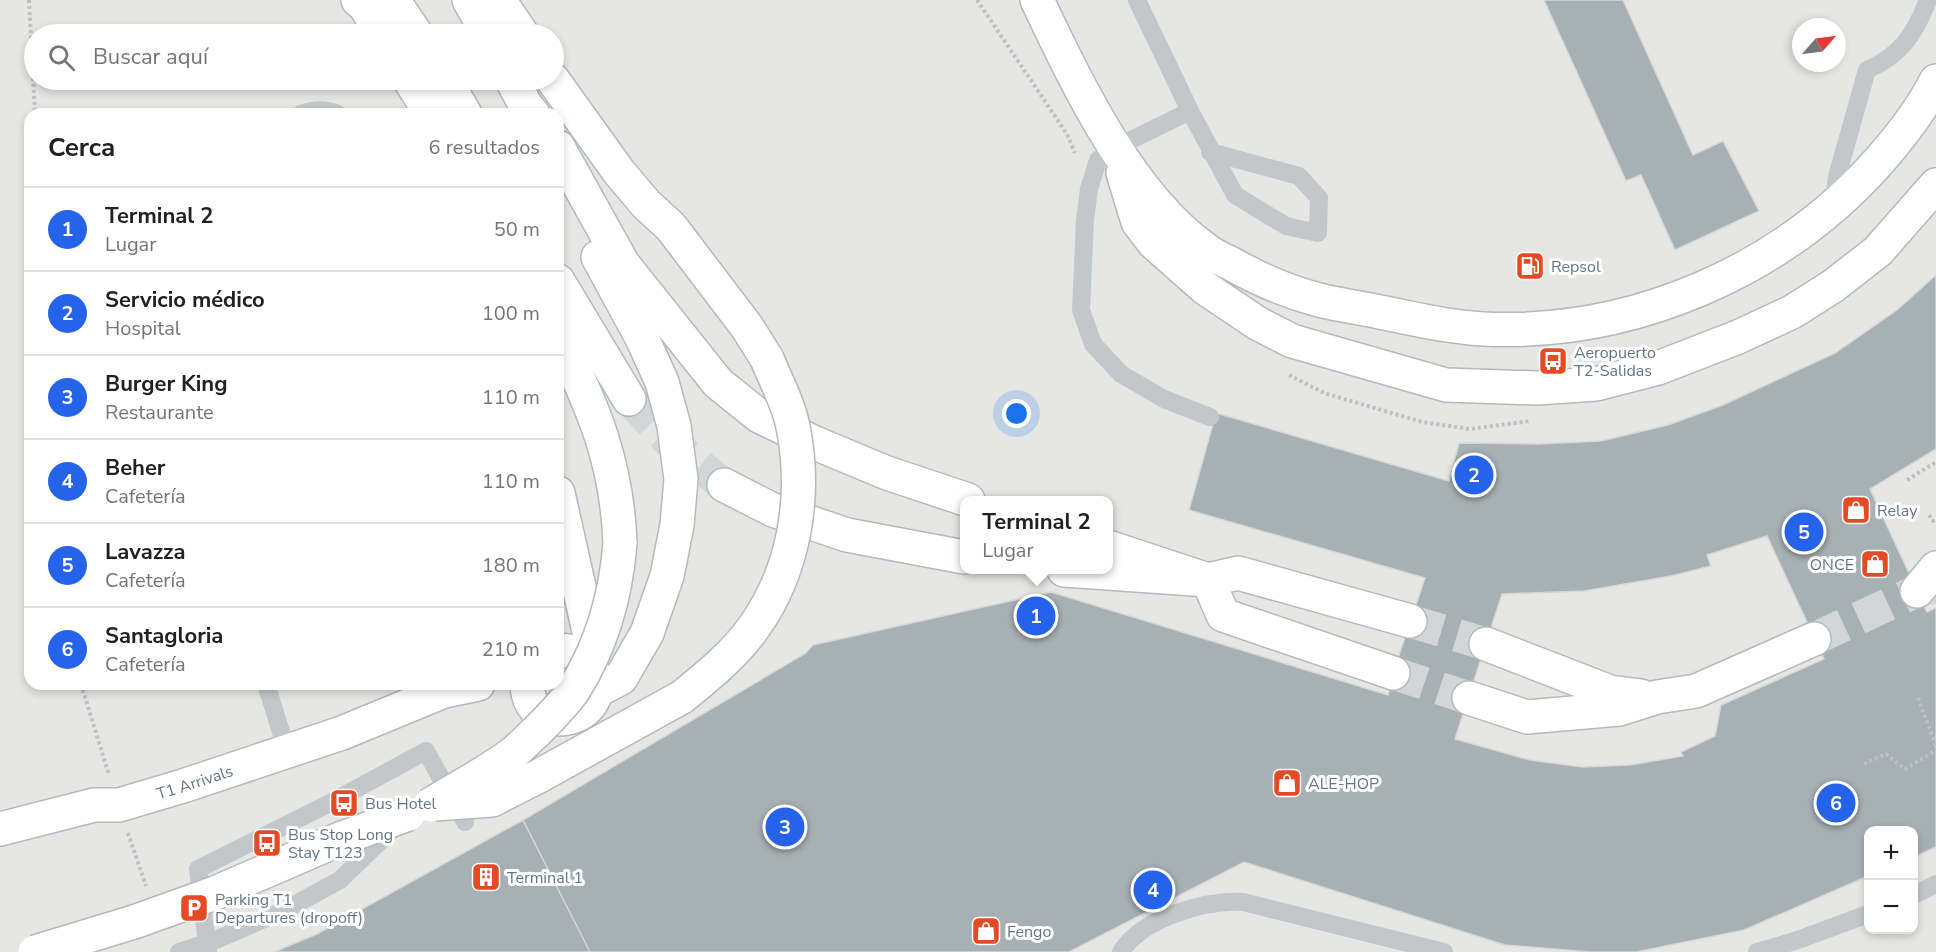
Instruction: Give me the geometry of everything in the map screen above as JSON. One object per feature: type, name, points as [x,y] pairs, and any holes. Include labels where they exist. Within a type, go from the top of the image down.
[{"type":"street","points":[[345,0],[358,24]]},
{"type":"street","points":[[358,0],[365,6],[376,24]]},
{"type":"street","points":[[393,0],[409,24]]},
{"type":"street","points":[[469,0],[482,24]]},
{"type":"street","points":[[499,0],[515,24]]},
{"type":"street","points":[[1037,0],[1061,51],[1115,148],[1143,189],[1169,218],[1205,250],[1283,289],[1318,300],[1426,322],[1482,329],[1589,323],[1648,309],[1714,284],[1744,268],[1803,231],[1833,208],[1863,179],[1891,147],[1929,95],[1936,81]]},
{"type":"street","points":[[395,90],[405,108]]},
{"type":"street","points":[[416,90],[427,108]]},
{"type":"street","points":[[451,90],[461,108]]},
{"type":"street","points":[[419,809],[492,800],[682,697],[707,677],[753,628],[771,600],[794,534],[799,499],[794,430],[784,397],[767,359],[747,327],[671,227],[646,204],[619,172],[560,90]]},
{"type":"street","points":[[1115,148],[1138,222],[1154,243],[1205,288],[1257,323],[1292,341],[1446,385],[1537,388],[1596,384],[1658,368],[1738,337],[1792,312],[1842,279],[1878,251],[1936,185]]},
{"type":"street","points":[[564,158],[623,264],[718,383],[759,416],[815,443],[887,473],[960,498]]},
{"type":"street","points":[[564,195],[642,338],[662,382],[674,426],[681,479],[677,525],[667,576],[647,633],[621,678],[580,667]]},
{"type":"street","points":[[564,291],[629,399]]},
{"type":"street","points":[[36,952],[215,893],[340,839],[419,809],[513,753],[554,714],[572,691],[586,667],[608,611],[618,568],[620,543],[619,508],[604,441],[564,348]]},
{"type":"street","points":[[724,485],[773,510],[847,535],[960,556]]},
{"type":"street","points":[[528,690],[539,712],[549,718],[571,719],[587,709],[580,667],[590,636],[564,520]]},
{"type":"street","points":[[1113,549],[1208,580],[1223,615],[1393,673]]},
{"type":"street","points":[[1113,573],[1208,580],[1238,573],[1410,621]]},
{"type":"street","points":[[1469,698],[1527,717],[1619,709],[1657,697],[1696,691],[1814,639]]},
{"type":"street","points":[[1486,644],[1610,692],[1657,697]]},
{"type":"street","name":"T1 Arrivals","points":[[0,829],[94,805],[119,805],[183,786],[342,733],[449,690]]},
{"type":"street","points":[[0,849],[99,821],[119,805]]},
{"type":"lane","points":[[1137,0],[1210,152],[1235,195],[1286,226],[1318,233],[1319,198],[1299,176],[1210,152]]},
{"type":"lane","points":[[1833,208],[1838,173],[1867,70],[1880,64],[1905,45],[1929,15],[1928,0]]},
{"type":"lane","points":[[1190,111],[1115,148],[1098,160],[1089,189],[1085,220],[1081,310],[1093,344],[1120,374],[1164,399],[1210,417]]},
{"type":"lane","points":[[268,690],[288,751]]},
{"type":"lane","points":[[208,952],[198,869],[330,803],[426,751],[465,822]]},
{"type":"lane","points":[[179,952],[236,932],[285,910],[340,880],[419,809]]},
{"type":"lane","points":[[1918,893],[1936,884]]},
{"type":"lane","points":[[1121,952],[1144,929],[1188,908],[1225,901],[1243,902],[1444,952]]},
{"type":"lane","points":[[1757,952],[1864,916]]},
{"type":"path","points":[[28,0],[29,24]]},
{"type":"path","points":[[34,90],[35,108]]},
{"type":"path","points":[[1907,480],[1936,462]]},
{"type":"path","points":[[1929,515],[1933,521],[1936,518]]},
{"type":"path","points":[[1864,764],[1886,754],[1905,769],[1936,748],[1918,698]]},
{"type":"shaded area","points":[[0,0],[1936,0],[1936,952],[0,952]]},
{"type":"building","points":[[1544,0],[1623,0],[1693,155],[1723,141],[1759,211],[1675,250],[1641,175],[1626,181]]},
{"type":"building","points":[[1936,275],[1936,449],[1870,489],[1927,612],[1936,608],[1936,847],[1918,855],[1918,826],[1864,826],[1864,878],[1744,930],[1636,952],[1591,952],[1505,945],[1244,862],[1069,952],[590,952],[523,820],[806,653],[813,645],[1051,592],[1388,695],[1393,673],[1425,578],[1189,510],[1216,413],[1449,481],[1459,443],[1539,444],[1601,441],[1668,425],[1723,405],[1835,353],[1897,310]],"holes":[[[1767,536],[1824,659],[1721,705],[1715,736],[1681,752],[1683,756],[1630,765],[1582,767],[1530,760],[1455,739],[1502,594],[1584,591],[1671,576],[1711,566],[1707,555]]]},
{"type":"building","name":"Terminal 1","points":[[523,820],[590,952],[274,952],[317,934]]},
{"type":"tunnel","points":[[629,399],[669,441],[724,485]]},
{"type":"tunnel","points":[[1814,639],[1917,591],[1936,587]]},
{"type":"tunnel","points":[[1410,621],[1486,644]]},
{"type":"tunnel","points":[[1393,673],[1469,698]]},
{"type":"place","name":"Repsol","points":[[1530,266]]},
{"type":"place","name":"Aeropuerto T2-Salidas","points":[[1553,361]]},
{"type":"place","name":"Servicio médico","points":[[1474,475]]},
{"type":"place","name":"Relay","points":[[1856,510]]},
{"type":"place","name":"Lavazza","points":[[1804,532]]},
{"type":"place","name":"ONCE","points":[[1875,564]]},
{"type":"place","name":"Terminal 2","points":[[1036,616]]},
{"type":"place","name":"ALE-HOP","points":[[1287,783]]},
{"type":"place","name":"Bus Hotel","points":[[344,803]]},
{"type":"place","name":"Santagloria","points":[[1836,803]]},
{"type":"place","name":"Burger King","points":[[785,827]]},
{"type":"place","name":"Bus Stop Long Stay T123","points":[[267,843]]},
{"type":"place","name":"Terminal 1","points":[[486,877]]},
{"type":"place","name":"Beher","points":[[1153,890]]},
{"type":"place","name":"Parking T1 Departures (dropoff)","points":[[194,908]]},
{"type":"place","name":"Fengo","points":[[986,931]]}]
